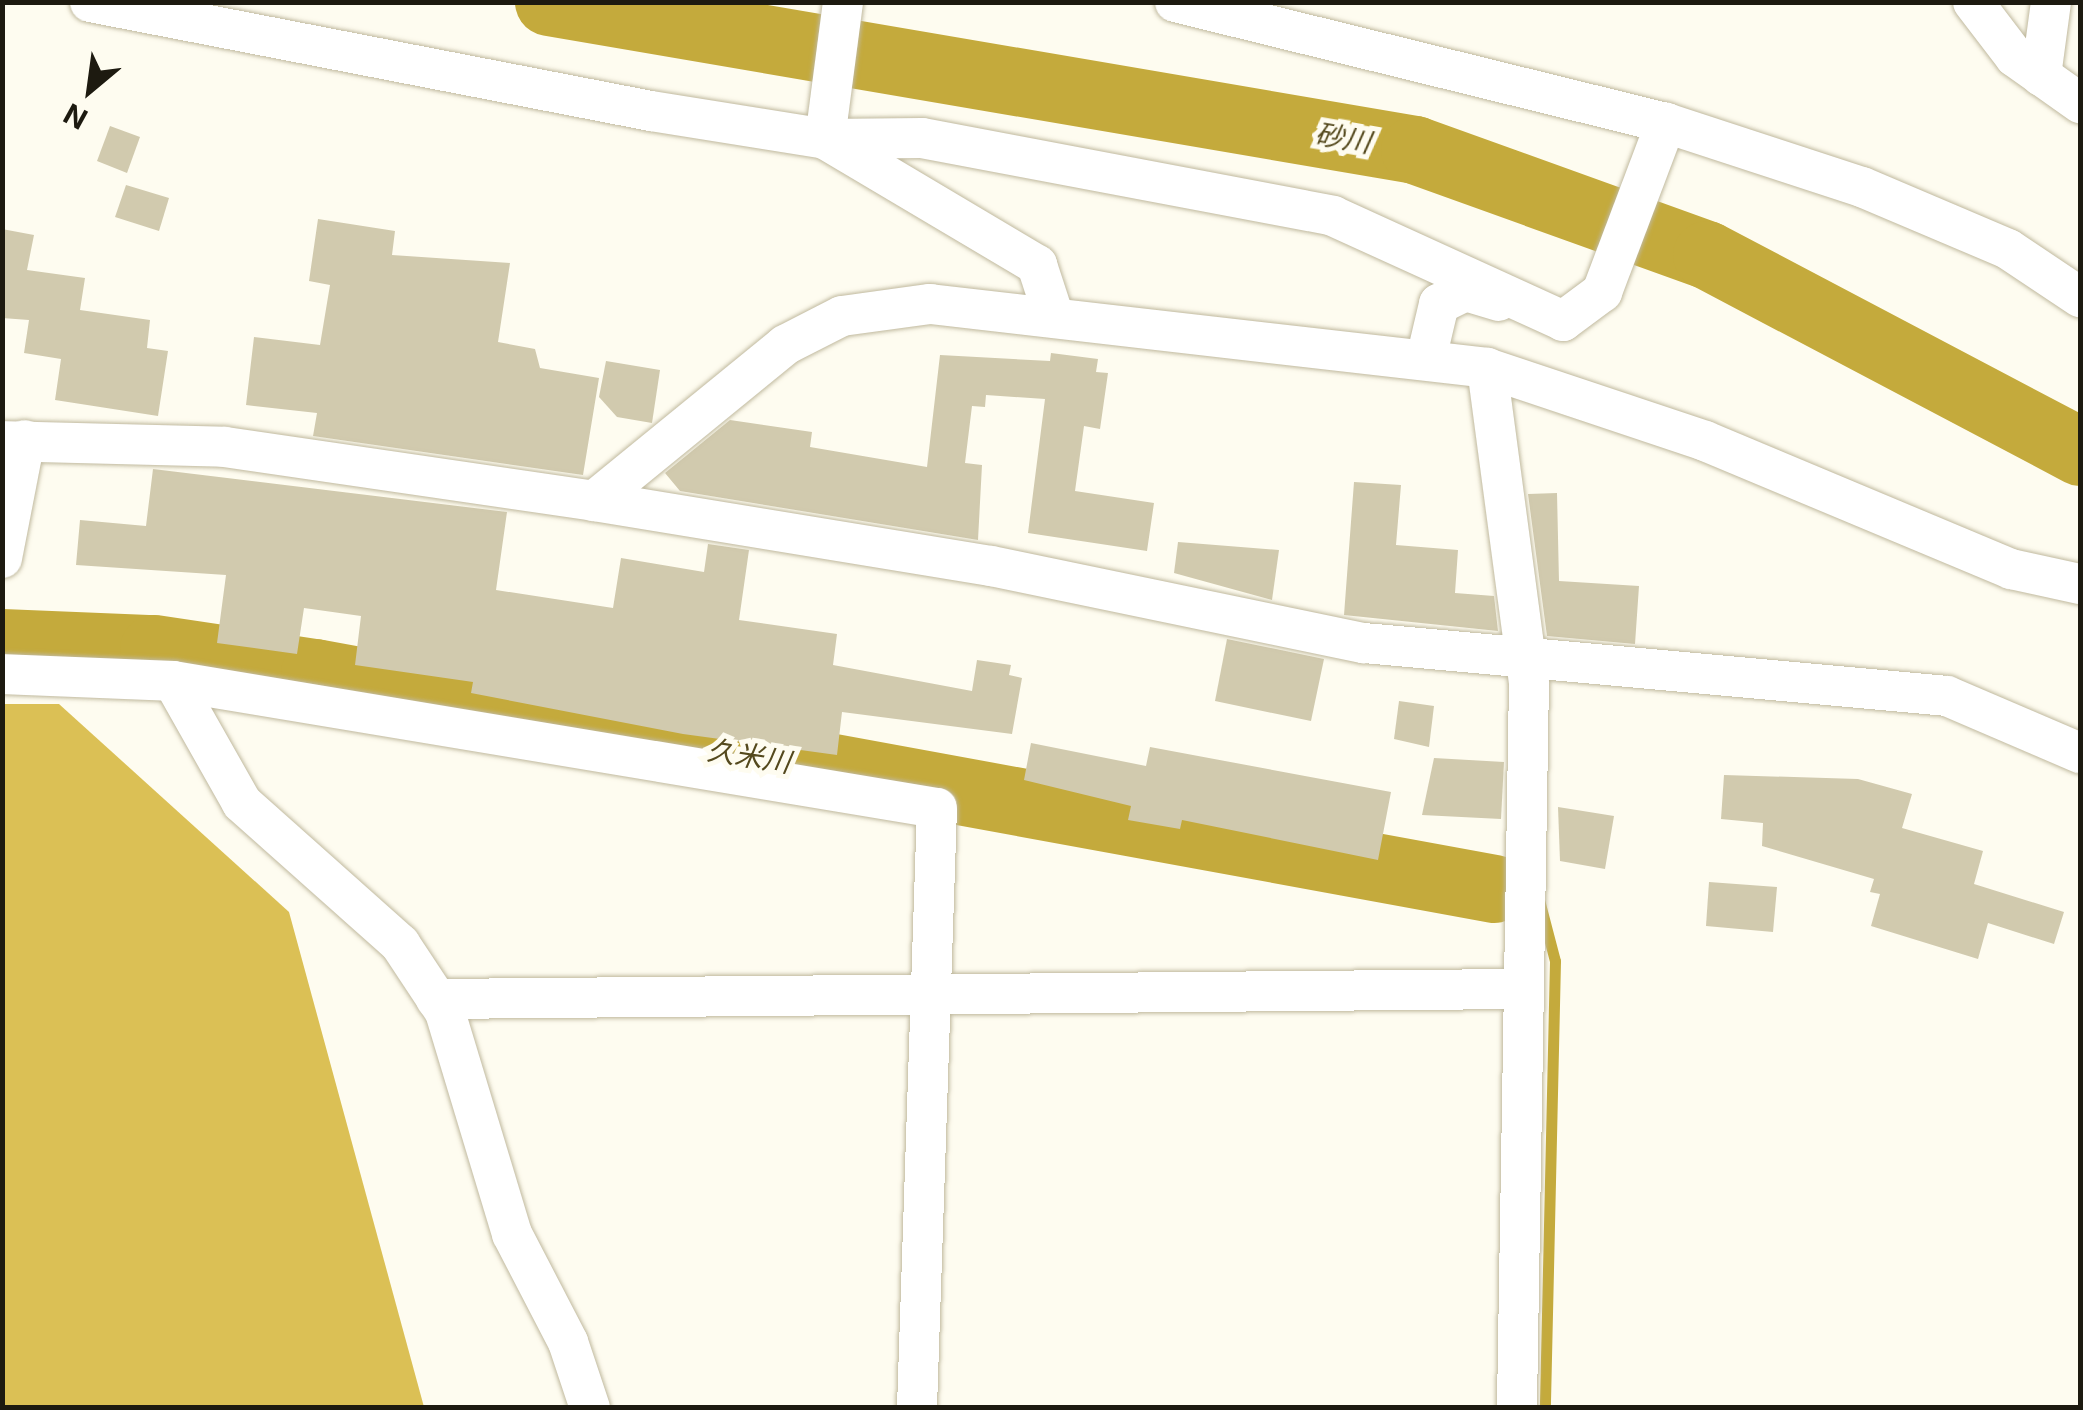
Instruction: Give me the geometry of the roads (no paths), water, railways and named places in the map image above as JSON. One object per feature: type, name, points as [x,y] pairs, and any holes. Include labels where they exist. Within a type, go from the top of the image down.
[{"type":"street","points":[[90,2],[825,139],[922,138],[1333,216],[1562,321]]},
{"type":"street","points":[[825,139],[842,2]]},
{"type":"street","points":[[1175,2],[1666,124],[1935,218],[2008,248],[2080,297]]},
{"type":"street","points":[[1973,2],[2042,76],[2080,103]]},
{"type":"street","points":[[2042,76],[2051,2]]},
{"type":"street","points":[[1562,321],[1602,292],[1666,124]]},
{"type":"street","points":[[825,139],[1036,265],[1054,316]]},
{"type":"street","points":[[1426,358],[1439,304],[1466,291],[1562,321]]},
{"type":"street","points":[[594,501],[724,390],[842,316],[930,304],[1487,368],[1706,441],[2010,569],[2080,584]]},
{"type":"street","points":[[1487,368],[1524,660],[1517,1408]]},
{"type":"street","points":[[2,558],[14,440],[225,447],[594,501],[991,566],[1364,642],[1524,660],[1948,696],[2080,753]]},
{"type":"street","points":[[2,674],[173,681],[937,808],[918,1408]]},
{"type":"street","points":[[173,681],[242,803],[400,944],[436,999],[512,1234],[568,1342],[590,1408]]},
{"type":"street","points":[[436,999],[1522,990]]},
{"type":"waterway","name":"砂川","points":[[549,2],[1415,150],[1707,255],[2080,452]]},
{"type":"waterway","name":"久米川","points":[[2,643],[154,649],[315,673],[1494,889]]},
{"type":"waterway","points":[[1494,889],[1521,896]]},
{"type":"waterway","points":[[1539,900],[1555,961],[1545,1408]]}]
